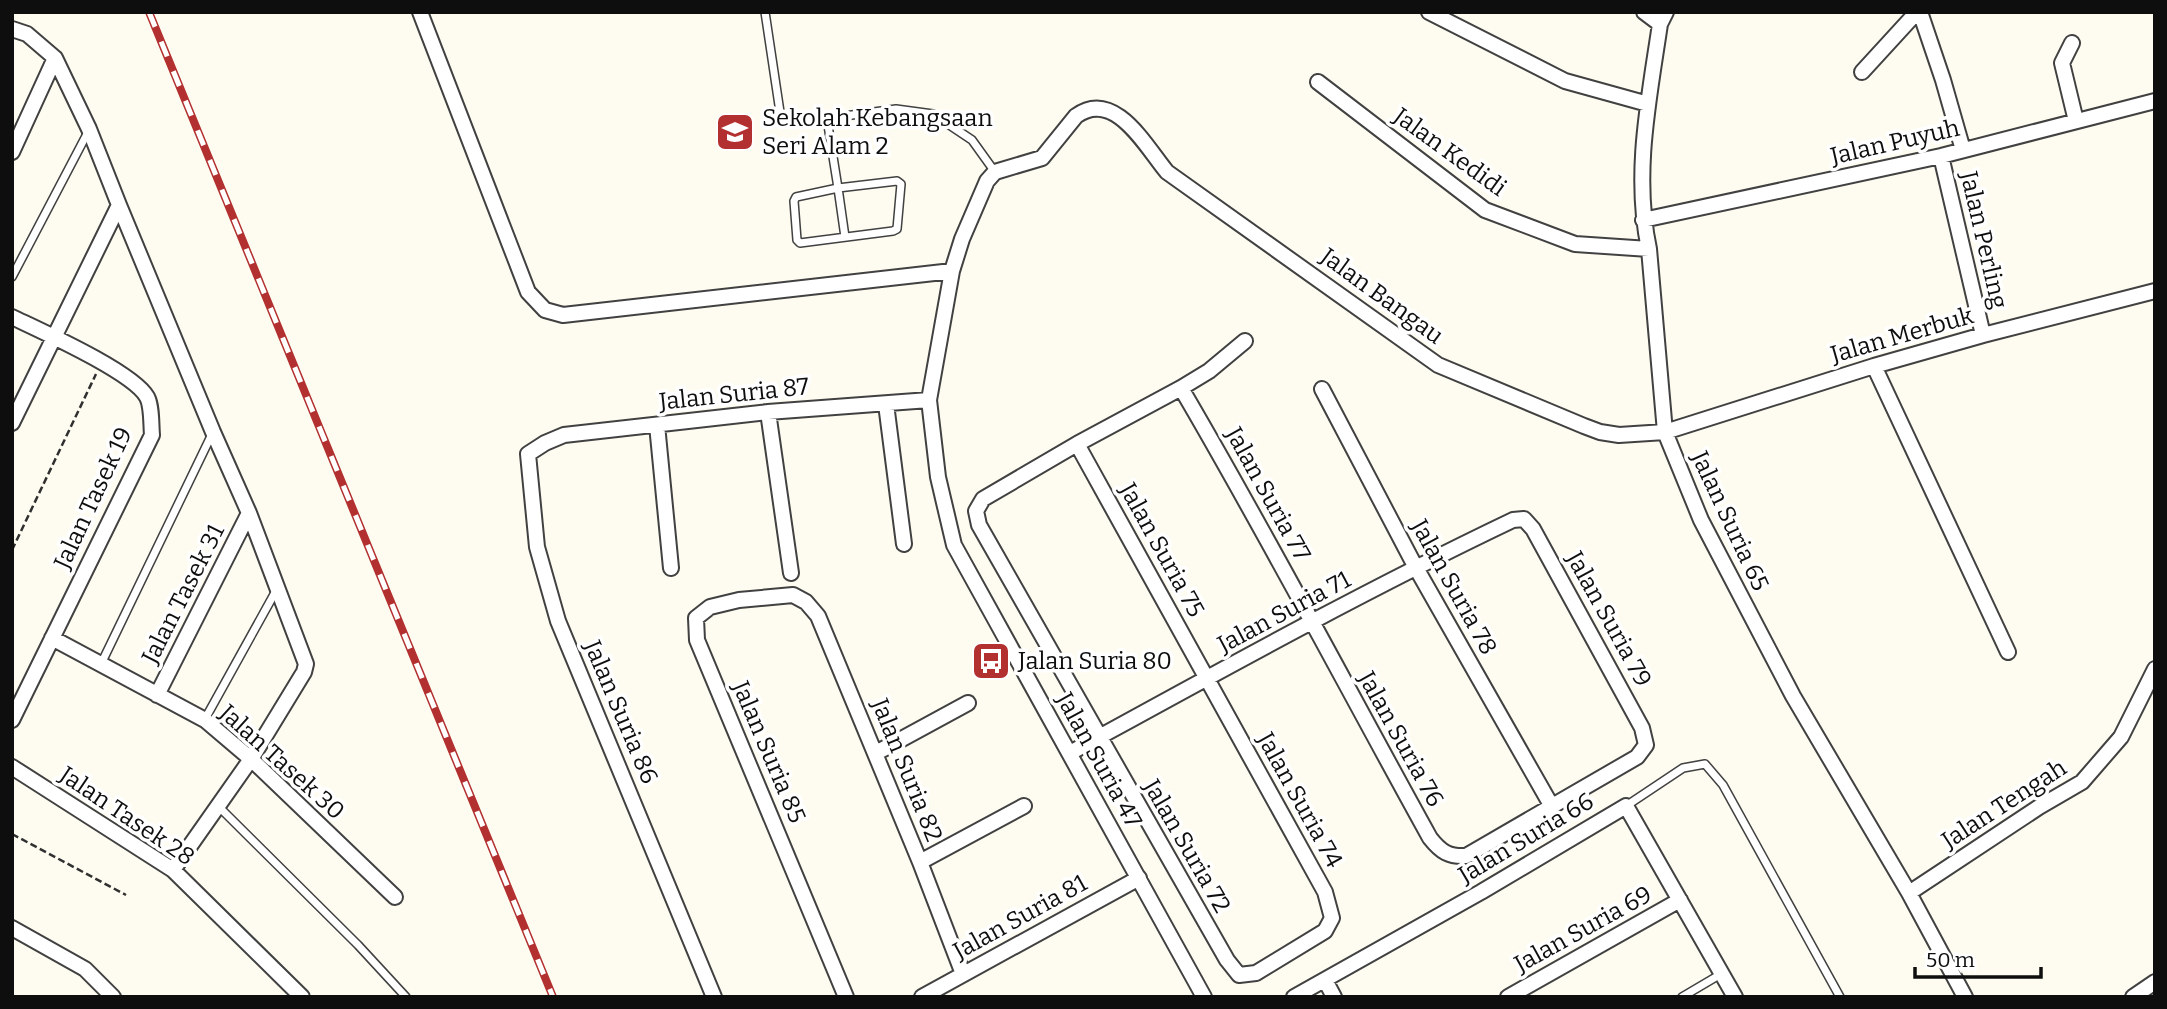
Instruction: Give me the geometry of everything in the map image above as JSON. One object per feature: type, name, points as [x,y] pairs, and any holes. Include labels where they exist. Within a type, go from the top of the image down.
[{"type":"street","points":[[420,12],[528,292],[545,310],[563,315],[951,271]]},
{"type":"street","points":[[1429,12],[1565,81],[1648,104]]},
{"type":"street","points":[[1644,12],[1663,18]]},
{"type":"street","points":[[1862,72],[1919,12]]},
{"type":"street","name":"Jalan Perling","points":[[1919,12],[1943,80],[1963,150]]},
{"type":"street","name":"Jalan Suria 65","points":[[1663,18],[1642,146],[1643,220],[1649,249],[1665,432],[1701,520],[1793,696],[1909,893],[1965,997]]},
{"type":"street","points":[[12,29],[27,34],[55,58],[89,128],[213,432],[249,513],[305,660],[305,668],[251,759],[173,870]]},
{"type":"street","points":[[2071,43],[2062,63],[2076,121]]},
{"type":"street","points":[[12,152],[55,58]]},
{"type":"street","name":"Jalan Kedidi","points":[[1318,82],[1485,210],[1575,244],[1649,249]]},
{"type":"street","name":"Jalan Puyuh","points":[[1643,220],[1941,156],[2155,101]]},
{"type":"street","name":"Jalan Bangau","points":[[995,172],[1042,158],[1083,111],[1098,109],[1115,113],[1138,133],[1167,172],[1438,365],[1600,432],[1619,435],[1665,432]]},
{"type":"street","name":"Jalan Perling","points":[[1941,156],[1983,335]]},
{"type":"street","name":"Jalan Suria 47","points":[[995,172],[987,181],[951,271],[929,400],[938,477],[954,545],[1204,997]]},
{"type":"street","points":[[12,423],[119,205]]},
{"type":"street","name":"Jalan Merbuk","points":[[1665,432],[1874,366],[2155,291]]},
{"type":"street","name":"Jalan Tasek 19","points":[[12,317],[102,362],[148,397],[152,435],[12,720]]},
{"type":"street","points":[[1077,444],[1209,371],[1245,341]]},
{"type":"street","points":[[1874,366],[2008,652]]},
{"type":"street","name":"Jalan Suria 77","points":[[1181,388],[1287,575],[1311,624]]},
{"type":"street","name":"Jalan Suria 78","points":[[1322,389],[1415,566],[1551,806]]},
{"type":"street","name":"Jalan Suria 87","points":[[545,443],[564,435],[768,412],[929,400]]},
{"type":"street","points":[[886,404],[904,544]]},
{"type":"street","points":[[768,412],[791,573]]},
{"type":"street","points":[[657,425],[671,568]]},
{"type":"street","name":"Jalan Suria 86","points":[[545,443],[528,454],[537,547],[548,589],[558,621],[714,997]]},
{"type":"street","name":"Jalan Suria 72","points":[[1077,444],[983,499],[976,511],[979,525],[1098,737],[1227,960],[1239,975]]},
{"type":"street","name":"Jalan Suria 75","points":[[1077,444],[1206,679]]},
{"type":"street","name":"Jalan Tasek 31","points":[[157,695],[249,513]]},
{"type":"street","name":"Jalan Suria 71","points":[[1070,753],[1415,566],[1513,520],[1524,519]]},
{"type":"street","name":"Jalan Suria 79","points":[[1524,519],[1533,529],[1642,727],[1646,745],[1637,757],[1551,806]]},
{"type":"street","name":"Jalan Suria 82","points":[[793,595],[806,602],[818,616],[876,753],[963,974]]},
{"type":"street","name":"Jalan Suria 85","points":[[793,595],[740,600],[710,607],[695,618],[698,640],[846,997]]},
{"type":"street","name":"Jalan Suria 76","points":[[1311,624],[1430,838],[1441,851],[1453,857],[1466,856],[1551,806]]},
{"type":"street","name":"Jalan Tasek 30","points":[[52,638],[205,720],[251,759],[395,897]]},
{"type":"street","name":"Jalan Tengah","points":[[1909,893],[2039,807],[2082,782],[2121,737],[2155,669]]},
{"type":"street","name":"Jalan Suria 74","points":[[1206,679],[1325,892],[1332,918],[1325,931],[1312,940],[1256,973],[1239,975]]},
{"type":"street","points":[[876,753],[968,703]]},
{"type":"street","name":"Jalan Tasek 28","points":[[12,767],[173,870],[302,997]]},
{"type":"street","points":[[920,862],[1024,806]]},
{"type":"street","name":"Jalan Suria 66","points":[[1294,997],[1481,892],[1626,806],[1735,997]]},
{"type":"street","name":"Jalan Suria 81","points":[[922,997],[1139,878]]},
{"type":"street","name":"Jalan Suria 69","points":[[1508,997],[1532,991],[1680,900]]},
{"type":"street","points":[[12,928],[85,969],[113,997]]},
{"type":"street","points":[[1325,980],[1334,997]]},
{"type":"street","points":[[2133,997],[2155,982]]},
{"type":"lane","points":[[765,12],[780,113],[784,119],[793,123],[896,109],[933,114],[972,140],[995,172]]},
{"type":"lane","points":[[827,119],[845,237]]},
{"type":"lane","points":[[12,277],[89,128]]},
{"type":"lane","points":[[897,181],[901,184],[897,229],[800,243],[797,240],[796,197],[838,188],[897,181]]},
{"type":"lane","points":[[101,664],[213,432]]},
{"type":"lane","points":[[205,720],[277,589]]},
{"type":"lane","points":[[1626,806],[1683,768],[1705,764],[1723,785],[1840,997]]},
{"type":"lane","points":[[217,806],[407,997]]},
{"type":"lane","points":[[1682,997],[1722,974]]},
{"type":"path","points":[[12,550],[102,362]]},
{"type":"path","points":[[12,834],[125,895]]},
{"type":"railway","points":[[149,12],[553,997]]},
{"type":"place","name":"Sekolah Kebangsaan Seri Alam 2","points":[[735,132]]},
{"type":"place","name":"Jalan Suria 80","points":[[991,661]]}]
